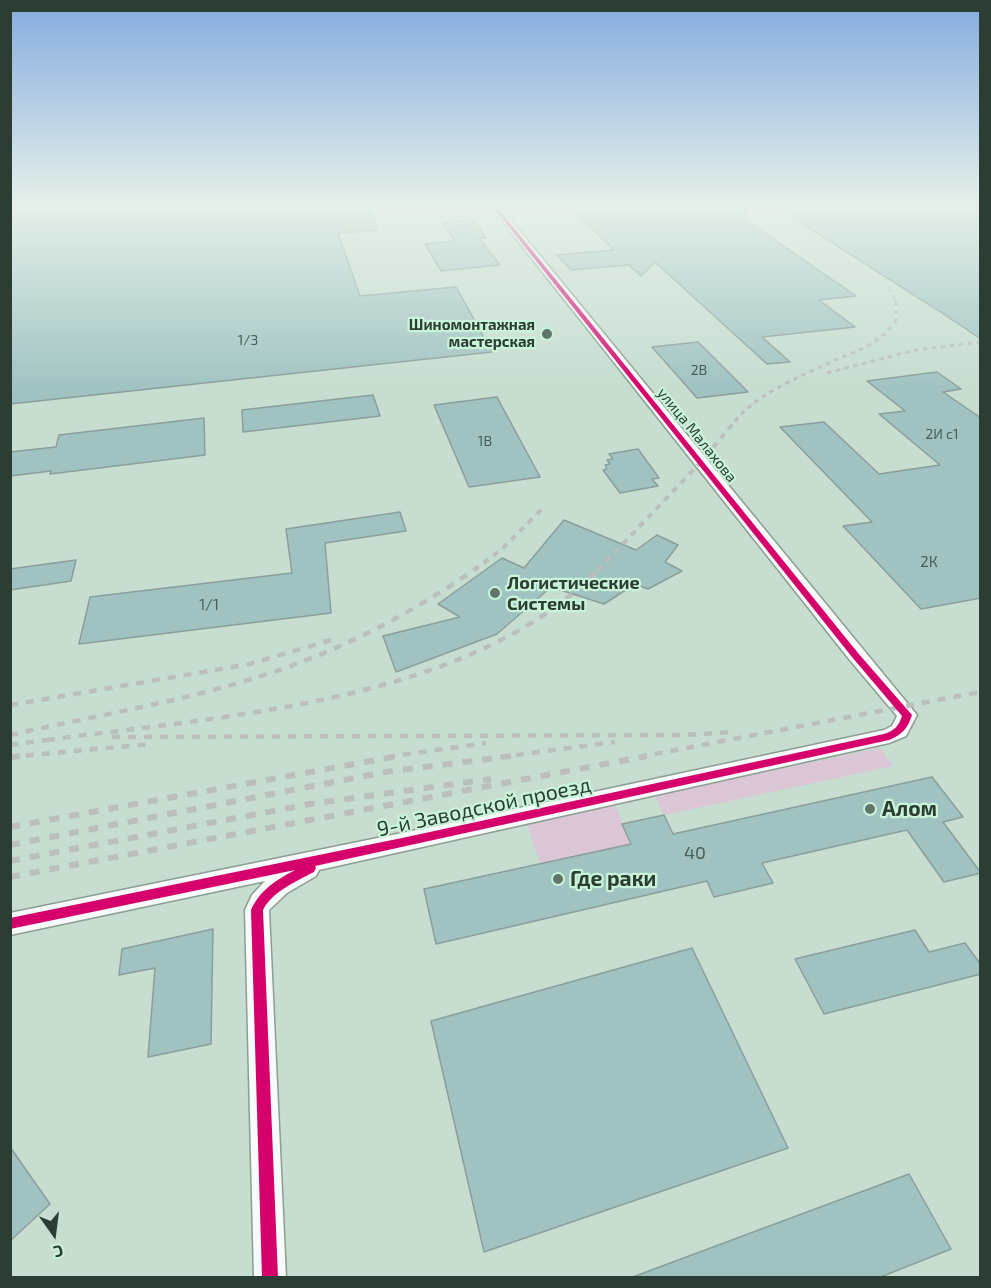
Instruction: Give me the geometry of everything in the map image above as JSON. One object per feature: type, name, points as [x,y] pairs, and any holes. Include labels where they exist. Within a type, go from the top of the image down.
[{"type":"street","name":"улица Малахова","points":[[543,267],[876,680]]},
{"type":"street","name":"9-й Заводской проезд","points":[[10,924],[323,860],[898,734],[905,725],[907,715],[876,680]]},
{"type":"street","points":[[270,1278],[257,910],[261,899],[272,889],[323,860]]},
{"type":"shaded area","points":[[880,748],[893,766],[664,815],[655,795]]},
{"type":"shaded area","points":[[615,805],[631,844],[540,863],[527,824]]},
{"type":"building","points":[[10,267],[350,267],[360,296],[456,287],[492,352],[10,404]]},
{"type":"building","points":[[439,267],[479,267],[441,271]]},
{"type":"building","points":[[568,267],[605,267],[571,270]]},
{"type":"building","points":[[631,267],[650,267],[641,276]]},
{"type":"building","points":[[661,267],[814,267],[856,296],[819,300],[855,327],[762,337],[790,362],[767,364]]},
{"type":"building","points":[[870,267],[981,267],[981,339]]},
{"type":"building","points":[[698,342],[748,392],[697,398],[652,347]]},
{"type":"building","points":[[937,372],[961,389],[943,392],[981,418],[981,598],[921,609],[843,526],[872,522],[780,427],[824,422],[879,474],[940,465],[879,414],[905,411],[867,381]]},
{"type":"building","points":[[373,395],[380,416],[243,432],[242,410]]},
{"type":"building","points":[[497,397],[540,477],[469,487],[434,405]]},
{"type":"building","points":[[204,418],[205,455],[50,474],[51,471],[10,476],[10,452],[56,447],[59,435]]},
{"type":"building","points":[[638,449],[659,478],[652,479],[658,486],[620,493],[603,470],[607,469],[605,465],[610,464],[607,460],[613,459],[609,454]]},
{"type":"building","points":[[400,512],[406,531],[325,543],[331,613],[79,644],[90,597],[292,573],[286,529]]},
{"type":"building","points":[[564,520],[636,550],[657,535],[678,545],[665,562],[682,571],[648,589],[635,584],[604,604],[551,587],[497,634],[396,672],[383,636],[460,617],[438,604],[502,558],[524,568]]},
{"type":"building","points":[[76,560],[71,581],[10,590],[10,569]]},
{"type":"building","points":[[932,777],[963,817],[943,822],[981,873],[944,882],[907,830],[762,863],[773,883],[714,897],[707,881],[436,944],[424,889],[631,844],[622,824],[664,815],[673,834]]},
{"type":"building","points":[[213,929],[211,1044],[148,1057],[155,968],[119,975],[122,949]]},
{"type":"building","points":[[915,930],[929,952],[965,943],[981,965],[981,974],[824,1014],[795,959]]},
{"type":"building","points":[[692,948],[788,1148],[484,1252],[431,1021]]},
{"type":"building","points":[[10,1147],[50,1204],[10,1241]]},
{"type":"building","points":[[909,1174],[951,1249],[878,1278],[630,1278]]},
{"type":"railway","points":[[889,289],[897,302]]},
{"type":"railway","points":[[735,421],[744,411],[767,394],[875,341],[896,320],[896,301]]},
{"type":"railway","points":[[827,373],[915,350],[980,342]]},
{"type":"railway","points":[[600,568],[700,463],[737,419]]},
{"type":"railway","points":[[475,570],[502,549],[543,508]]},
{"type":"railway","points":[[47,740],[265,711],[341,696],[414,675],[484,648],[546,613],[600,568]]},
{"type":"railway","points":[[10,735],[157,704],[265,675],[324,653],[392,621],[475,570]]},
{"type":"railway","points":[[10,705],[250,664],[331,640]]},
{"type":"railway","points":[[639,757],[980,692]]},
{"type":"railway","points":[[112,737],[683,735],[733,732]]},
{"type":"railway","points":[[10,745],[55,739]]},
{"type":"railway","points":[[500,757],[615,742]]},
{"type":"railway","points":[[387,757],[486,743]]},
{"type":"railway","points":[[26,756],[10,757],[150,744]]},
{"type":"railway","points":[[10,827],[398,756]]},
{"type":"railway","points":[[10,845],[385,772],[511,756]]},
{"type":"railway","points":[[10,877],[647,756]]},
{"type":"railway","points":[[10,861],[310,804],[491,779]]},
{"type":"cycle path","points":[[10,924],[402,843],[884,737],[899,731],[907,715],[855,655],[543,267]]},
{"type":"cycle path","points":[[270,1278],[257,910],[272,890],[310,868]]},
{"type":"place","name":"Шиномонтажная мастерская","points":[[547,334]]},
{"type":"place","name":"Логистические Системы","points":[[495,593]]},
{"type":"place","name":"Алом","points":[[870,809]]},
{"type":"place","name":"Где раки","points":[[558,879]]}]
